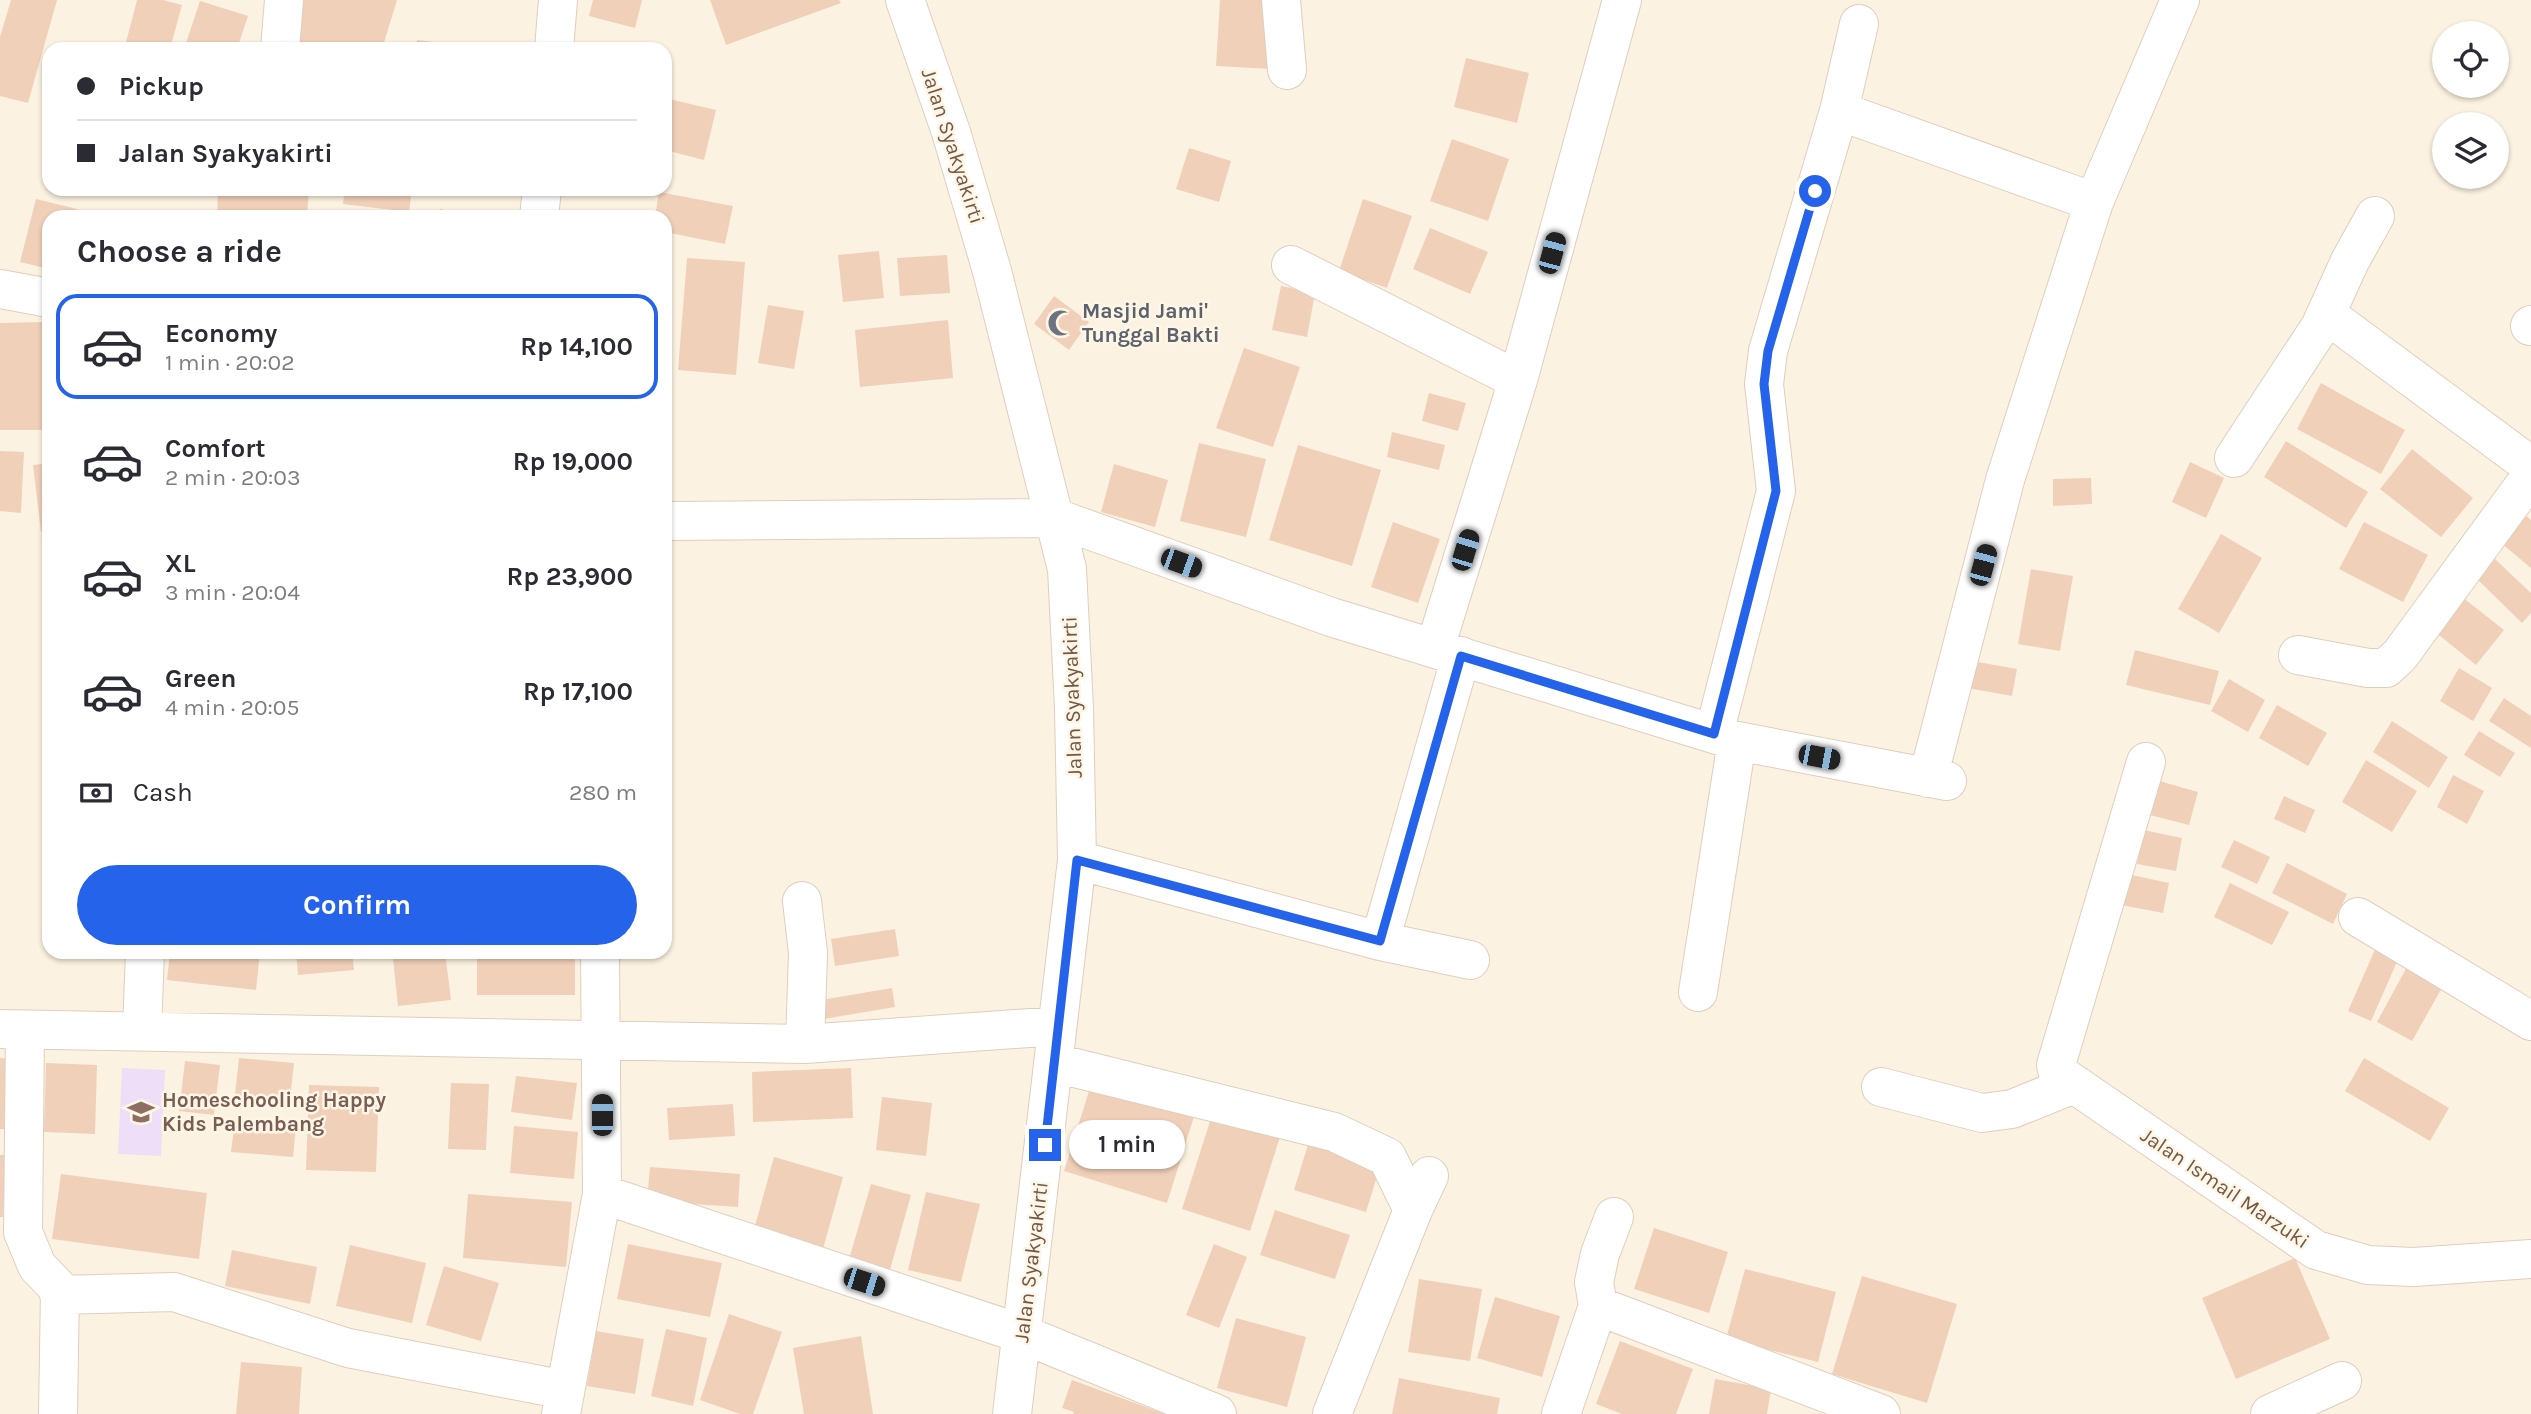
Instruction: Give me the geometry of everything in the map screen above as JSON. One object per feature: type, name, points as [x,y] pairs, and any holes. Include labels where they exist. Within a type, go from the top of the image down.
[{"type":"street","points":[[281,42],[284,0]]},
{"type":"street","points":[[555,42],[558,0]]},
{"type":"street","name":"Jalan Syakyakirti","points":[[905,0],[951,132],[992,271],[1067,569],[1074,708],[1077,860],[1012,1414]]},
{"type":"street","points":[[1281,0],[1287,70]]},
{"type":"street","points":[[1380,941],[1448,652],[1518,380],[1622,0]]},
{"type":"street","points":[[672,521],[1056,518],[1331,617],[1726,737],[1937,780],[2005,480],[2094,202],[2180,0]]},
{"type":"street","points":[[1698,992],[1726,737],[1776,491],[1764,384],[1768,351],[1839,111],[1859,24]]},
{"type":"street","points":[[1839,111],[2094,202]]},
{"type":"street","points":[[2234,458],[2320,327],[2350,261],[2375,216]]},
{"type":"street","points":[[1291,265],[1518,380]]},
{"type":"street","points":[[0,289],[42,297]]},
{"type":"street","points":[[2326,314],[2531,466]]},
{"type":"street","points":[[2298,655],[2368,668],[2386,668],[2400,655],[2531,476]]},
{"type":"street","points":[[1881,1087],[1982,1113],[2012,1109],[2066,1079],[2056,1065],[2146,762]]},
{"type":"street","points":[[1077,860],[1380,941],[1470,960]]},
{"type":"street","points":[[802,901],[808,953],[805,1044]]},
{"type":"street","points":[[2358,917],[2531,1021]]},
{"type":"street","points":[[142,1030],[145,959]]},
{"type":"street","points":[[59,1295],[174,1292],[348,1348],[563,1402],[602,1194],[600,959]]},
{"type":"street","points":[[58,1414],[60,1290],[37,1266],[23,1232],[12,1029],[805,1044],[1057,1026]]},
{"type":"street","points":[[1055,1063],[1334,1132],[1387,1157],[1421,1193],[1332,1414]]},
{"type":"street","name":"Jalan Ismail Marzuki","points":[[2066,1079],[2316,1250],[2368,1265],[2414,1267],[2531,1259]]},
{"type":"street","points":[[602,1194],[1022,1334],[1217,1414]]},
{"type":"street","points":[[1561,1414],[1598,1306],[1594,1282],[1600,1254],[1614,1217]]},
{"type":"street","points":[[1598,1306],[1881,1414]]},
{"type":"street","points":[[2270,1414],[2342,1381]]},
{"type":"shaded area","name":"Homeschooling Happy Kids Palembang","points":[[122,1068],[165,1070],[161,1156],[118,1154]]},
{"type":"building","points":[[11,0],[57,0],[45,42],[42,42],[42,53],[28,103],[0,96],[0,37]]},
{"type":"building","points":[[137,0],[163,0],[182,5],[172,42],[126,42]]},
{"type":"building","points":[[304,0],[397,0],[384,42],[291,42]]},
{"type":"building","points":[[593,0],[642,0],[635,28],[589,16]]},
{"type":"building","points":[[710,0],[839,0],[841,3],[726,45]]},
{"type":"building","points":[[1220,0],[1276,0],[1272,69],[1216,66]]},
{"type":"building","points":[[200,1],[248,16],[239,42],[186,42]]},
{"type":"building","points":[[1466,58],[1529,73],[1517,123],[1454,107]]},
{"type":"building","points":[[672,100],[716,110],[704,160],[672,152]]},
{"type":"building","points":[[1452,139],[1509,159],[1488,221],[1430,201]]},
{"type":"building","points":[[1189,148],[1231,161],[1219,202],[1176,189]]},
{"type":"building","points":[[672,194],[733,206],[725,244],[672,233],[672,210],[656,210],[658,196]]},
{"type":"building","points":[[218,196],[308,196],[308,210],[217,210]]},
{"type":"building","points":[[344,196],[411,196],[409,210],[343,204]]},
{"type":"building","points":[[36,199],[77,209],[42,210],[42,267],[20,262]]},
{"type":"building","points":[[1363,199],[1412,216],[1387,288],[1339,271]]},
{"type":"building","points":[[1430,228],[1488,252],[1470,294],[1413,269]]},
{"type":"building","points":[[879,251],[884,298],[843,302],[838,255]]},
{"type":"building","points":[[947,255],[950,293],[900,296],[897,258]]},
{"type":"building","points":[[687,258],[745,262],[736,375],[678,370]]},
{"type":"building","points":[[1281,286],[1315,293],[1307,337],[1272,330]]},
{"type":"building","name":"Masjid Jami' Tunggal Bakti","points":[[1054,296],[1089,322],[1069,350],[1034,324]]},
{"type":"building","points":[[768,305],[804,311],[794,369],[758,363]]},
{"type":"building","points":[[948,320],[953,378],[860,387],[855,330]]},
{"type":"building","points":[[42,322],[42,430],[0,430],[0,323]]},
{"type":"building","points":[[1244,348],[1300,367],[1273,447],[1216,428]]},
{"type":"building","points":[[2321,383],[2405,430],[2381,474],[2297,429]]},
{"type":"building","points":[[1429,393],[1466,403],[1458,431],[1422,421]]},
{"type":"building","points":[[1392,432],[1445,445],[1439,470],[1387,457]]},
{"type":"building","points":[[2286,441],[2368,492],[2346,528],[2264,477]]},
{"type":"building","points":[[1199,443],[1266,459],[1246,537],[1180,521]]},
{"type":"building","points":[[1298,445],[1381,470],[1352,566],[1269,540]]},
{"type":"building","points":[[2412,449],[2473,498],[2441,537],[2380,489]]},
{"type":"building","points":[[0,451],[24,452],[21,513],[0,511]]},
{"type":"building","points":[[2190,462],[2224,478],[2206,518],[2172,502]]},
{"type":"building","points":[[42,464],[42,532],[41,532],[33,465]]},
{"type":"building","points":[[1114,464],[1168,480],[1155,527],[1101,512]]},
{"type":"building","points":[[2091,478],[2092,504],[2053,506],[2053,479]]},
{"type":"building","points":[[2524,514],[2531,520],[2531,568],[2501,543]]},
{"type":"building","points":[[1393,522],[1440,539],[1418,603],[1371,587]]},
{"type":"building","points":[[2364,522],[2428,555],[2403,602],[2339,569]]},
{"type":"building","points":[[2221,534],[2262,558],[2219,633],[2178,609]]},
{"type":"building","points":[[2495,559],[2531,593],[2531,613],[2522,623],[2477,579]]},
{"type":"building","points":[[2031,569],[2073,576],[2060,651],[2018,644]]},
{"type":"building","points":[[2462,597],[2504,630],[2476,665],[2434,631]]},
{"type":"building","points":[[2135,650],[2219,671],[2210,705],[2126,685]]},
{"type":"building","points":[[1972,661],[2017,669],[2012,696],[1968,688]]},
{"type":"building","points":[[2459,668],[2492,688],[2473,721],[2440,701]]},
{"type":"building","points":[[2229,679],[2265,700],[2248,732],[2211,711]]},
{"type":"building","points":[[2504,698],[2531,716],[2531,748],[2489,721]]},
{"type":"building","points":[[2277,705],[2327,733],[2308,766],[2259,738]]},
{"type":"building","points":[[2392,721],[2448,757],[2429,788],[2373,752]]},
{"type":"building","points":[[2479,731],[2515,753],[2500,777],[2464,755]]},
{"type":"building","points":[[2366,760],[2417,791],[2392,832],[2342,802]]},
{"type":"building","points":[[2453,775],[2484,791],[2467,824],[2437,807]]},
{"type":"building","points":[[2159,781],[2198,792],[2189,825],[2150,815]]},
{"type":"building","points":[[2284,796],[2315,810],[2305,833],[2274,819]]},
{"type":"building","points":[[2143,830],[2182,838],[2176,871],[2137,864]]},
{"type":"building","points":[[2234,840],[2270,857],[2257,884],[2221,867]]},
{"type":"building","points":[[2287,863],[2347,894],[2333,924],[2272,893]]},
{"type":"building","points":[[2122,873],[2169,883],[2163,913],[2116,904]]},
{"type":"building","points":[[2230,883],[2289,912],[2272,945],[2214,917]]},
{"type":"building","points":[[895,929],[899,956],[835,966],[831,939]]},
{"type":"building","points":[[2377,945],[2400,955],[2371,1021],[2348,1011]]},
{"type":"building","points":[[169,959],[259,959],[256,990],[167,980]]},
{"type":"building","points":[[297,959],[353,959],[354,970],[298,975]]},
{"type":"building","points":[[393,959],[446,959],[451,1000],[398,1006]]},
{"type":"building","points":[[477,959],[575,959],[575,995],[477,995]]},
{"type":"building","points":[[2408,965],[2443,986],[2412,1041],[2377,1022]]},
{"type":"building","points":[[892,988],[895,1007],[824,1019],[821,1000]]},
{"type":"building","points":[[0,1058],[10,1059],[5,1129],[0,1129]]},
{"type":"building","points":[[239,1058],[294,1063],[289,1108],[234,1103]]},
{"type":"building","points":[[2364,1058],[2449,1108],[2430,1141],[2345,1091]]},
{"type":"building","points":[[185,1061],[220,1065],[214,1115],[179,1111]]},
{"type":"building","points":[[46,1063],[97,1065],[95,1134],[44,1132]]},
{"type":"building","points":[[851,1068],[853,1118],[753,1122],[752,1072]]},
{"type":"building","points":[[1094,1075],[1197,1107],[1167,1203],[1064,1171]]},
{"type":"building","points":[[516,1076],[577,1083],[572,1120],[511,1112]]},
{"type":"building","points":[[451,1083],[489,1084],[486,1150],[448,1149]]},
{"type":"building","points":[[309,1085],[379,1087],[376,1172],[306,1170]]},
{"type":"building","points":[[882,1097],[932,1103],[926,1156],[876,1150]]},
{"type":"building","points":[[733,1104],[735,1136],[669,1140],[667,1108]]},
{"type":"building","points":[[1212,1115],[1280,1137],[1250,1231],[1182,1209]]},
{"type":"building","points":[[235,1120],[296,1126],[293,1157],[231,1152]]},
{"type":"building","points":[[514,1126],[578,1132],[574,1179],[510,1173]]},
{"type":"building","points":[[1311,1135],[1383,1157],[1366,1212],[1294,1190]]},
{"type":"building","points":[[0,1155],[6,1155],[3,1217],[0,1217]]},
{"type":"building","points":[[774,1157],[843,1177],[821,1256],[752,1237]]},
{"type":"building","points":[[650,1167],[740,1174],[738,1207],[647,1201]]},
{"type":"building","points":[[61,1174],[207,1193],[199,1259],[52,1239]]},
{"type":"building","points":[[871,1184],[911,1195],[888,1277],[847,1266]]},
{"type":"building","points":[[926,1192],[980,1204],[961,1282],[908,1270]]},
{"type":"building","points":[[468,1194],[572,1202],[566,1267],[463,1258]]},
{"type":"building","points":[[1275,1210],[1350,1235],[1335,1279],[1260,1255]]},
{"type":"building","points":[[1654,1228],[1728,1252],[1709,1313],[1634,1289]]},
{"type":"building","points":[[628,1244],[722,1263],[710,1317],[617,1299]]},
{"type":"building","points":[[1214,1244],[1247,1257],[1219,1328],[1186,1315]]},
{"type":"building","points":[[350,1245],[426,1263],[412,1323],[336,1306]]},
{"type":"building","points":[[232,1250],[317,1267],[310,1304],[225,1286]]},
{"type":"building","points":[[2295,1258],[2330,1339],[2236,1379],[2202,1298]]},
{"type":"building","points":[[444,1266],[499,1283],[481,1341],[426,1325]]},
{"type":"building","points":[[1745,1269],[1836,1292],[1818,1362],[1726,1339]]},
{"type":"building","points":[[1862,1276],[1957,1304],[1927,1403],[1832,1374]]},
{"type":"building","points":[[1419,1279],[1482,1289],[1470,1361],[1408,1352]]},
{"type":"building","points":[[1495,1297],[1560,1316],[1542,1377],[1477,1358]]},
{"type":"building","points":[[729,1314],[782,1332],[753,1414],[740,1414],[700,1400]]},
{"type":"building","points":[[1236,1318],[1306,1337],[1287,1407],[1217,1388]]},
{"type":"building","points":[[666,1329],[707,1338],[693,1406],[651,1396]]},
{"type":"building","points":[[596,1331],[644,1339],[635,1394],[587,1386]]},
{"type":"building","points":[[861,1336],[873,1414],[804,1414],[793,1348]]},
{"type":"building","points":[[1620,1341],[1693,1369],[1676,1414],[1622,1414],[1596,1404]]},
{"type":"building","points":[[241,1362],[302,1367],[299,1414],[236,1414]]},
{"type":"building","points":[[1399,1378],[1500,1398],[1497,1414],[1392,1414]]},
{"type":"building","points":[[1715,1379],[1771,1389],[1767,1414],[1709,1414]]},
{"type":"building","points":[[1072,1380],[1165,1414],[1073,1414],[1074,1412],[1062,1408]]},
{"type":"place","name":"Masjid Jami' Tunggal Bakti","points":[[1061,323]]},
{"type":"place","name":"Homeschooling Happy Kids Palembang","points":[[141,1112]]},
{"type":"route","points":[[1045,1145],[1077,860],[1380,941],[1461,656],[1714,734],[1776,491],[1764,384],[1768,351],[1815,191]]}]
